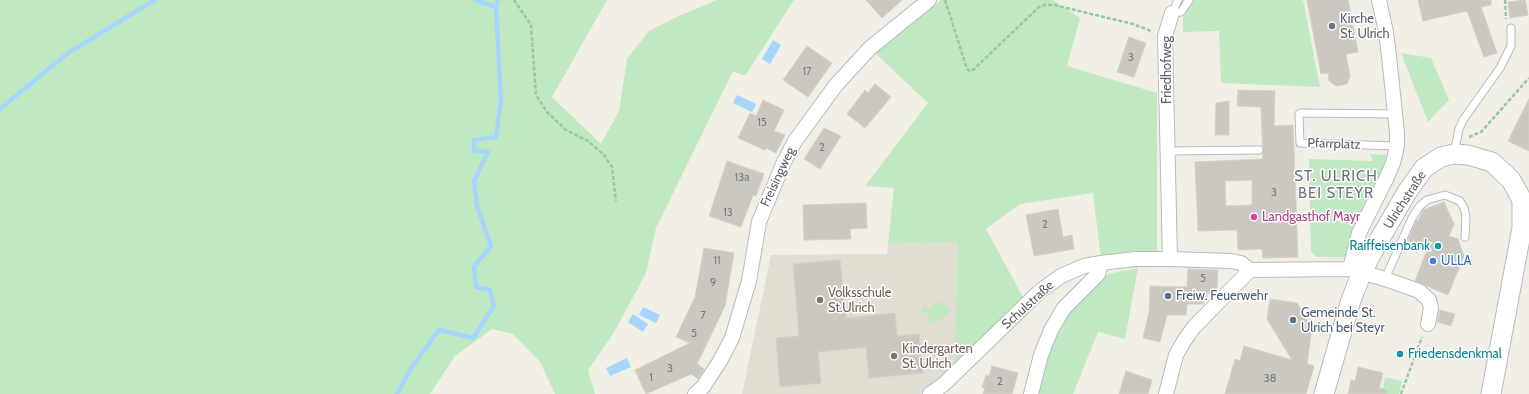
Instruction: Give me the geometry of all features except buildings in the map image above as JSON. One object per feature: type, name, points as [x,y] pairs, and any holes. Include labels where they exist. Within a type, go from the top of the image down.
[{"type":"street","name":"Freisingweg","points":[[695,394],[703,387],[720,361],[732,338],[749,281],[759,222],[784,162],[795,141],[836,86],[870,48],[929,0]]},
{"type":"street","points":[[1356,271],[1359,233],[1393,163],[1396,146],[1395,114],[1386,32],[1378,0]]},
{"type":"street","name":"Friedhofweg","points":[[1170,259],[1165,36],[1172,13]]},
{"type":"street","name":"Ulrichstraße","points":[[1324,394],[1350,303],[1356,271],[1416,177],[1432,162],[1455,147],[1468,155],[1492,162],[1511,180],[1522,200],[1522,228],[1491,394]]},
{"type":"street","name":"Schulstraße","points":[[930,394],[943,385],[1040,291],[1061,276],[1084,266],[1101,263],[1135,259],[1170,259]]},
{"type":"street","points":[[1170,259],[1230,261],[1241,263],[1250,270],[1356,271],[1412,287],[1425,295],[1429,300],[1431,308],[1428,324]]},
{"type":"street","points":[[1030,394],[1041,355],[1051,330],[1064,308],[1098,274],[1101,263]]},
{"type":"street","points":[[1166,394],[1176,355],[1184,341],[1194,327],[1250,270]]},
{"type":"lane","points":[[1172,13],[1178,0]]},
{"type":"lane","points":[[1172,13],[1181,12],[1189,0]]},
{"type":"lane","points":[[1455,147],[1463,120],[1500,68],[1506,56],[1510,46],[1511,28]]},
{"type":"lane","name":"Pfarrplatz","points":[[1395,114],[1299,114],[1300,143],[1396,146]]},
{"type":"lane","points":[[1168,151],[1259,150]]},
{"type":"lane","points":[[1385,279],[1412,218],[1419,207],[1427,200],[1445,195],[1460,201],[1466,216],[1465,237]]},
{"type":"path","points":[[514,0],[531,25],[536,95],[547,112],[566,130],[588,141],[604,155],[612,167],[616,201]]},
{"type":"path","points":[[945,0],[967,69],[970,71],[973,70],[1039,7],[1045,5],[1054,5],[1133,24],[1165,36]]},
{"type":"path","points":[[1504,0],[1506,19],[1511,28]]},
{"type":"path","points":[[1455,147],[1480,132],[1529,78]]},
{"type":"path","points":[[1402,394],[1428,324]]},
{"type":"shaded area","points":[[958,242],[954,369],[938,384],[930,386],[920,394],[742,394],[771,255],[887,254],[888,244]]},
{"type":"green space","points":[[0,0],[607,0],[552,97],[601,144],[619,111],[627,59],[649,31],[679,16],[717,0],[794,0],[745,76],[733,71],[656,228],[646,273],[613,334],[588,370],[595,394],[555,394],[540,362],[513,334],[492,329],[455,356],[430,394],[0,394]]},
{"type":"green space","points":[[941,0],[1053,0],[1080,18],[1067,66],[1157,93],[1157,251],[1101,258],[1093,193],[1020,204],[986,229],[1024,299],[954,369],[958,242],[888,244],[894,188],[865,186],[928,103],[875,53]]},
{"type":"green space","points":[[1193,0],[1303,0],[1320,87],[1221,83],[1219,31],[1183,32],[1183,17]]},
{"type":"green space","points":[[1401,53],[1431,58],[1449,100],[1428,122]]},
{"type":"green space","points":[[1370,154],[1389,155],[1389,160],[1347,257],[1317,257],[1311,252],[1309,159],[1373,161]]},
{"type":"green space","points":[[1138,268],[1125,339],[1098,332],[1073,394],[1038,394],[1055,329],[1068,308],[1099,279],[1108,274]]},
{"type":"green space","points":[[939,300],[942,304],[948,306],[951,311],[934,324],[930,323],[928,321],[929,316],[921,310],[924,306],[928,309]]},
{"type":"green space","points":[[1385,377],[1402,381],[1399,394],[1382,394]]},
{"type":"water","points":[[773,40],[781,45],[770,64],[762,59]]},
{"type":"water","points":[[737,95],[756,104],[752,112],[733,103]]},
{"type":"water","points":[[643,307],[660,315],[656,323],[639,315]]},
{"type":"water","points":[[633,314],[648,324],[643,332],[628,322]]},
{"type":"water","points":[[627,358],[631,367],[610,376],[606,368]]},
{"type":"waterway","points":[[0,109],[68,53],[155,0]]},
{"type":"waterway","points":[[475,0],[496,7]]},
{"type":"waterway","points":[[397,394],[410,370],[439,330],[473,338],[494,306],[490,290],[476,287],[474,267],[491,246],[477,206],[474,181],[488,152],[474,151],[474,140],[496,137],[501,101],[496,7],[498,0]]},
{"type":"place","name":"Kirche St. Ulrich","points":[[1332,26]]},
{"type":"place","name":"Landgasthof Mayr","points":[[1254,217]]},
{"type":"place","name":"Raiffeisenbank","points":[[1438,246]]},
{"type":"place","name":"ULLA","points":[[1433,261]]},
{"type":"place","name":"Freiw. Feuerwehr","points":[[1168,296]]},
{"type":"place","name":"Volksschule St.Ulrich","points":[[820,300]]},
{"type":"place","name":"Gemeinde St. Ulrich bei Steyr","points":[[1293,320]]},
{"type":"place","name":"Friedensdenkmal","points":[[1400,354]]},
{"type":"place","name":"Kindergarten St. Ulrich","points":[[894,356]]},
{"type":"district","name":"ST. ULRICH BEI STEYR","points":[[1336,186]]}]
